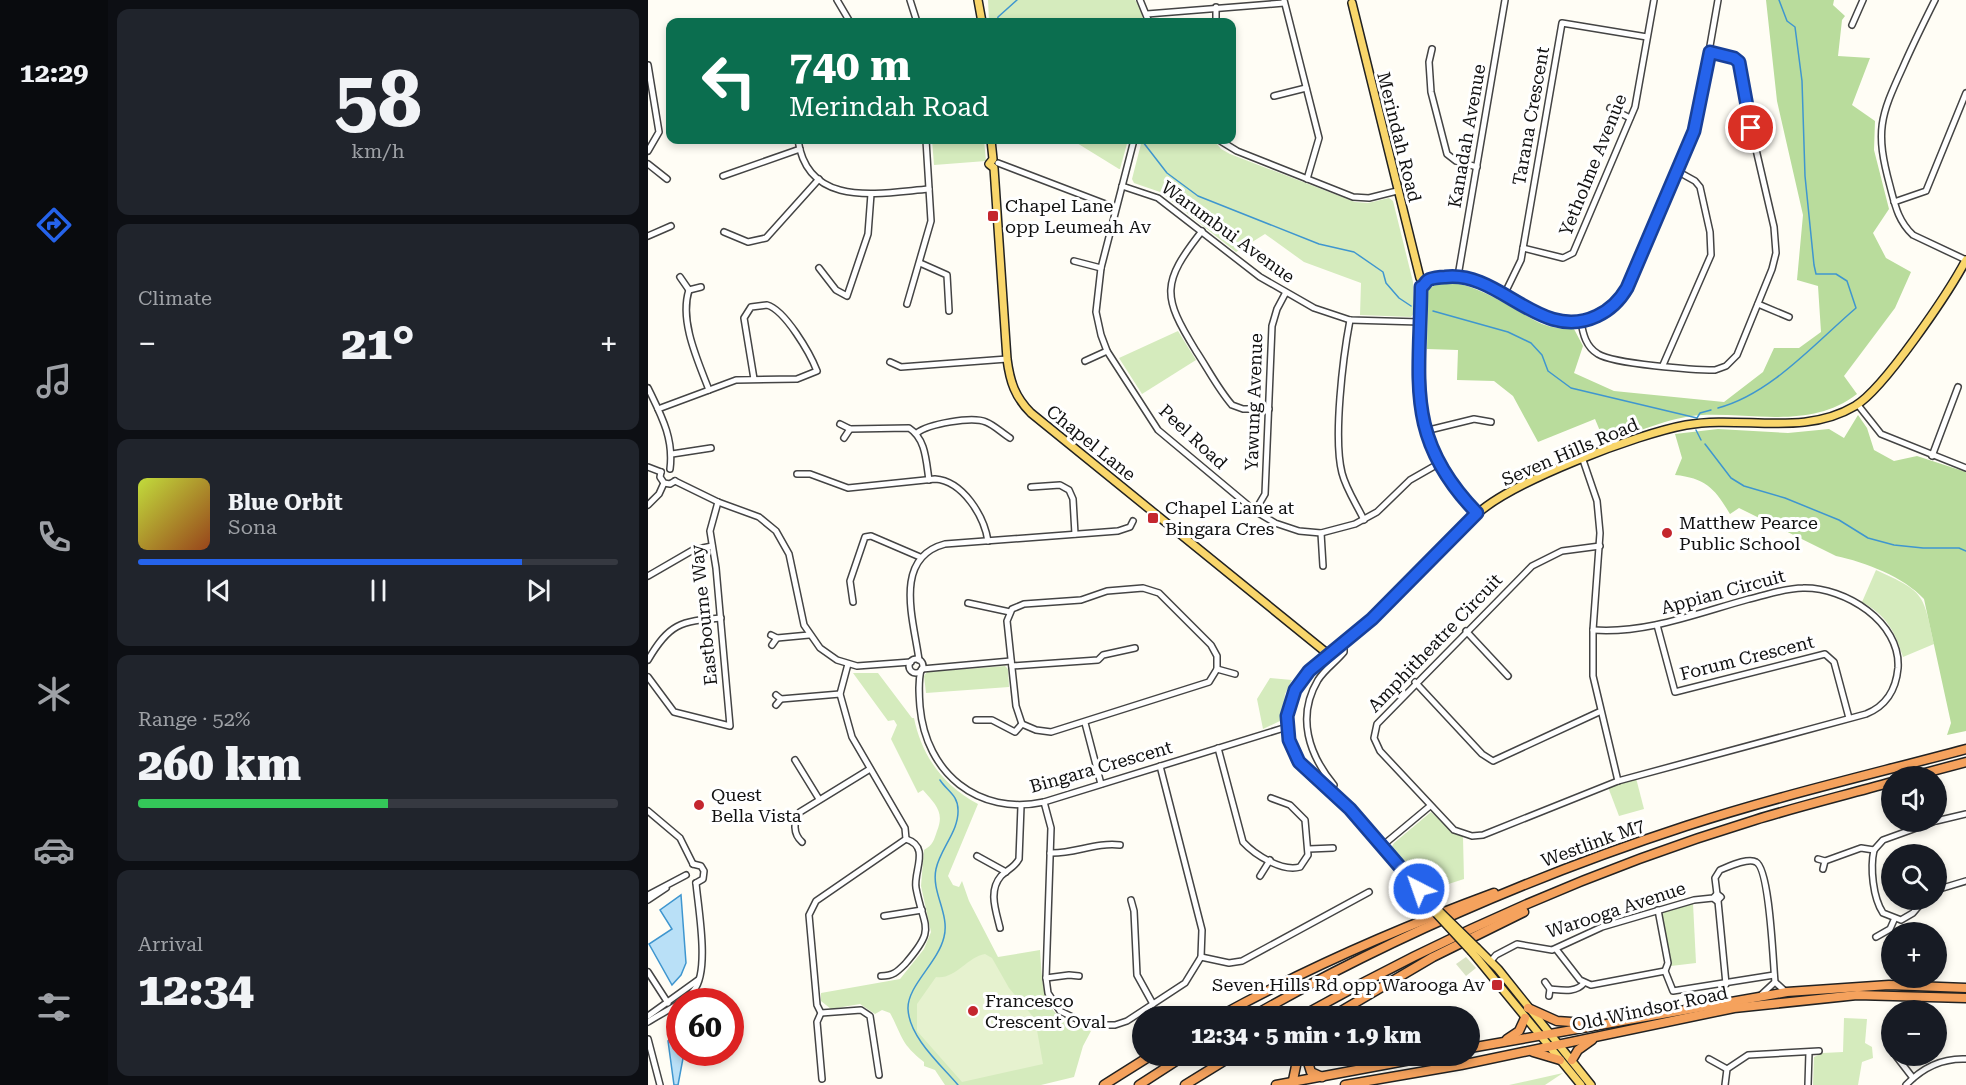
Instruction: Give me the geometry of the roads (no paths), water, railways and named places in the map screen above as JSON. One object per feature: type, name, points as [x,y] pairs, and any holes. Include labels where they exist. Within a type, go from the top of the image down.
[{"type":"highway","name":"Westlink M7","points":[[1273,1006],[1436,924],[1616,851],[1688,826],[1966,749]]},
{"type":"highway","points":[[1947,767],[1966,762]]},
{"type":"highway","name":"Westlink M7","points":[[1320,1006],[1402,962],[1484,923],[1620,867],[1756,819],[1881,785]]},
{"type":"highway","points":[[1238,1006],[1376,938],[1583,860],[1616,851]]},
{"type":"highway","points":[[1347,1006],[1433,957],[1560,895],[1566,889]]},
{"type":"highway","name":"Old Windsor Road","points":[[1480,1046],[1787,992],[1889,985],[1966,988]]},
{"type":"highway","points":[[1966,988],[1966,998]]},
{"type":"highway","name":"Old Windsor Road","points":[[1344,1085],[1549,1047],[1734,1008],[1804,999],[1880,995],[1966,998]]},
{"type":"highway","points":[[1528,1008],[1559,1022],[1608,1023]]},
{"type":"highway","points":[[1498,1042],[1516,1034],[1524,1018]]},
{"type":"highway","points":[[1572,1060],[1578,1050],[1597,1036]]},
{"type":"highway","points":[[1520,1052],[1535,1052],[1560,1060]]},
{"type":"highway","points":[[1104,1085],[1134,1066]]},
{"type":"highway","points":[[1139,1085],[1168,1066]]},
{"type":"highway","points":[[1185,1085],[1214,1066]]},
{"type":"highway","points":[[1293,1084],[1296,1066]]},
{"type":"highway","points":[[1308,1066],[1313,1074],[1325,1077]]},
{"type":"highway","points":[[1276,1085],[1293,1084],[1381,1066]]},
{"type":"main road","points":[[978,0],[981,18]]},
{"type":"main road","name":"Merindah Road","points":[[1352,1],[1397,191],[1422,282],[1418,389],[1425,431],[1438,464],[1452,486],[1477,513]]},
{"type":"main road","name":"Chapel Lane","points":[[992,144],[995,163],[1007,359],[1014,392],[1031,413],[1328,654]]},
{"type":"main road","name":"Seven Hills Road","points":[[1581,1085],[1524,1018],[1439,908],[1432,904],[1382,846],[1296,757],[1287,727],[1289,705],[1295,690],[1309,671],[1372,619],[1477,513],[1533,480],[1666,429],[1716,422],[1794,424],[1820,420],[1858,405],[1872,391],[1926,321],[1966,260]]},
{"type":"main road","name":"Seven Hills Road","points":[[1841,412],[1872,391]]},
{"type":"main road","name":"Seven Hills Road","points":[[1475,952],[1490,962],[1592,1085]]},
{"type":"main road","points":[[1490,962],[1490,973]]},
{"type":"street","points":[[837,0],[848,18]]},
{"type":"street","points":[[910,0],[916,18]]},
{"type":"street","points":[[1140,0],[1148,18]]},
{"type":"street","name":"Kanadah Avenue","points":[[1458,276],[1504,0]]},
{"type":"street","name":"Yetholme Avenue","points":[[1523,248],[1563,258],[1570,257],[1640,93],[1654,0]]},
{"type":"street","points":[[1422,282],[1458,276],[1476,281],[1548,318],[1581,322],[1607,310],[1624,292],[1700,112],[1718,0]]},
{"type":"street","points":[[1852,25],[1863,0]]},
{"type":"street","points":[[1935,0],[1892,87],[1885,110],[1881,148],[1900,220],[1913,235],[1966,260]]},
{"type":"street","points":[[1147,14],[1284,1],[1319,138],[1307,179]]},
{"type":"street","points":[[1216,7],[1216,18]]},
{"type":"street","name":"Tarana Crescent","points":[[1504,295],[1518,268],[1523,248],[1562,23],[1647,37]]},
{"type":"street","points":[[1432,49],[1429,62],[1431,92],[1447,154],[1456,161],[1476,166]]},
{"type":"street","points":[[1581,322],[1586,340],[1600,355],[1706,370],[1726,366],[1737,355],[1776,253],[1774,227],[1749,117],[1740,65],[1734,58],[1710,52]]},
{"type":"street","points":[[648,65],[659,132],[648,151]]},
{"type":"street","points":[[1274,96],[1306,88]]},
{"type":"street","points":[[1894,202],[1926,191],[1966,93]]},
{"type":"street","points":[[1610,108],[1630,118]]},
{"type":"street","points":[[799,144],[805,162],[819,179],[842,192],[871,194],[929,189]]},
{"type":"street","points":[[907,304],[931,221],[926,144]]},
{"type":"street","name":"Peel Road","points":[[1133,144],[1101,268],[1096,312],[1107,351],[1158,430],[1255,511],[1288,529],[1321,533],[1345,528],[1364,520],[1377,512],[1410,480],[1438,464]]},
{"type":"street","points":[[1226,144],[1236,151],[1361,199],[1397,191]]},
{"type":"street","points":[[723,176],[800,149]]},
{"type":"street","points":[[995,163],[1116,208]]},
{"type":"street","points":[[648,164],[668,179]]},
{"type":"street","points":[[1663,365],[1711,255],[1712,243],[1700,187],[1695,181],[1677,171]]},
{"type":"street","points":[[724,232],[748,242],[765,238],[819,179]]},
{"type":"street","name":"Warumbui Avenue","points":[[1122,186],[1154,195],[1286,294],[1314,308],[1350,320],[1420,322]]},
{"type":"street","points":[[819,268],[836,290],[847,296],[868,234],[871,194]]},
{"type":"street","points":[[648,236],[671,226]]},
{"type":"street","points":[[1202,231],[1180,258],[1173,273],[1170,288],[1175,317],[1232,405],[1243,409],[1269,409]]},
{"type":"street","points":[[1074,261],[1101,268]]},
{"type":"street","points":[[920,263],[946,275],[949,311]]},
{"type":"street","points":[[680,277],[689,290],[686,303],[693,343],[709,390]]},
{"type":"street","points":[[689,290],[701,287]]},
{"type":"street","name":"Yawung Avenue","points":[[1255,511],[1265,494],[1272,326],[1277,309],[1286,294]]},
{"type":"street","points":[[658,409],[736,380],[797,379],[817,371],[811,356],[782,314],[773,307],[763,304],[748,309],[744,318],[754,379]]},
{"type":"street","points":[[1758,304],[1789,317]]},
{"type":"street","points":[[1350,320],[1343,355],[1339,454],[1345,481],[1364,520]]},
{"type":"street","points":[[1085,361],[1107,351]]},
{"type":"street","points":[[890,362],[901,367],[1007,359]]},
{"type":"street","points":[[1932,456],[1958,387]]},
{"type":"street","points":[[648,388],[669,434],[672,454],[670,469]]},
{"type":"street","points":[[1858,405],[1881,434],[1966,468]]},
{"type":"street","points":[[1425,431],[1474,419],[1491,422]]},
{"type":"street","points":[[917,433],[928,425],[976,420],[985,421],[1010,438]]},
{"type":"street","points":[[840,424],[850,429],[900,427],[917,433],[923,444],[929,480]]},
{"type":"street","points":[[844,438],[850,429]]},
{"type":"street","points":[[672,454],[708,451]]},
{"type":"street","points":[[1583,460],[1597,501],[1600,546],[1593,630],[1593,676],[1599,712],[1618,781]]},
{"type":"street","points":[[648,466],[662,472],[670,469]]},
{"type":"street","points":[[670,469],[676,474],[675,481]]},
{"type":"street","points":[[662,472],[660,477],[664,483]]},
{"type":"street","points":[[797,474],[810,474],[848,488],[942,479],[955,485],[982,519],[988,541]]},
{"type":"street","points":[[664,483],[669,484],[675,481]]},
{"type":"street","points":[[675,481],[718,502],[759,517],[777,531],[789,554],[801,612],[809,635],[828,654],[848,664],[864,667],[893,665],[936,667],[1098,660],[1103,656],[1135,648]]},
{"type":"street","points":[[648,505],[659,494],[664,483]]},
{"type":"street","points":[[1031,487],[1060,485],[1069,490],[1073,499],[1074,534]]},
{"type":"street","name":"Eastbourne Way","points":[[648,677],[674,712],[730,726],[721,618],[710,531],[718,502]]},
{"type":"street","points":[[853,602],[850,581],[865,537],[871,536],[920,557],[931,549],[945,544],[1132,530],[1133,521]]},
{"type":"street","points":[[1321,533],[1323,566]]},
{"type":"street","points":[[648,576],[693,550],[712,546]]},
{"type":"street","name":"Amphitheatre Circuit","points":[[1600,546],[1562,551],[1542,560],[1522,575],[1379,719],[1374,738],[1380,751],[1430,806],[1454,830],[1472,836],[1483,835],[1618,781]]},
{"type":"street","name":"Bingara Crescent","points":[[920,557],[910,578],[918,689],[925,736],[939,763],[976,796],[992,802],[1021,806],[1044,802],[1287,727]]},
{"type":"street","name":"Appian Circuit","points":[[1593,630],[1626,631],[1657,625],[1790,589],[1804,588],[1825,591],[1868,611],[1887,627],[1894,640],[1898,659],[1892,697],[1875,710],[1618,781]]},
{"type":"street","points":[[1150,589],[1158,593],[1211,645],[1217,656],[1217,669],[1205,685],[1051,732],[1036,730],[1022,724],[1016,706],[1012,663],[1007,621],[1010,612],[1016,606],[1081,600],[1107,591],[1150,589]]},
{"type":"street","points":[[968,603],[1010,612]]},
{"type":"street","points":[[648,660],[663,635],[682,623],[721,618]]},
{"type":"street","name":"Forum Crescent","points":[[1657,625],[1675,692],[1825,654],[1834,662],[1849,718]]},
{"type":"street","points":[[1466,631],[1508,676]]},
{"type":"street","points":[[771,635],[777,638],[809,635]]},
{"type":"street","points":[[772,645],[777,638]]},
{"type":"street","points":[[1331,792],[1334,785],[1317,765],[1311,750],[1308,713],[1318,680],[1344,652],[1344,642]]},
{"type":"street","points":[[848,664],[840,694],[852,737],[904,828],[906,839],[916,845],[921,857],[916,883],[927,929],[924,942],[898,971],[891,976],[881,976]]},
{"type":"street","points":[[1217,669],[1235,674]]},
{"type":"street","points":[[1415,682],[1482,754],[1493,761],[1599,712]]},
{"type":"street","points":[[776,705],[778,697],[840,694]]},
{"type":"street","points":[[976,720],[992,720],[1015,732],[1022,724]]},
{"type":"street","points":[[1085,723],[1101,784]]},
{"type":"street","points":[[1218,748],[1243,842],[1285,868],[1300,867],[1305,862],[1309,849],[1305,820],[1290,805],[1272,798]]},
{"type":"street","points":[[793,759],[819,800]]},
{"type":"street","points":[[1044,802],[1051,828],[1046,978],[1048,993],[1060,1011],[1089,1025],[1115,1025],[1185,983],[1200,957],[1202,930],[1160,766]]},
{"type":"street","points":[[797,840],[795,824],[797,815],[870,769]]},
{"type":"street","points":[[1000,928],[993,898],[996,884],[1019,860],[1021,806]]},
{"type":"street","points":[[1382,846],[1430,806]]},
{"type":"street","points":[[648,811],[680,838],[693,864],[701,866],[704,871],[703,879],[696,883],[690,882],[686,875],[687,869],[693,864]]},
{"type":"street","points":[[1947,818],[1966,814]]},
{"type":"street","points":[[1905,832],[1883,840],[1874,850],[1877,901],[1883,913],[1894,920],[1907,918],[1915,910]]},
{"type":"street","points":[[821,1013],[817,1005],[811,908],[816,901],[906,839]]},
{"type":"street","points":[[1050,853],[1073,853],[1108,843],[1120,844]]},
{"type":"street","points":[[1309,849],[1333,848]]},
{"type":"street","points":[[1818,859],[1825,861],[1861,848],[1874,850]]},
{"type":"street","points":[[977,856],[1006,872]]},
{"type":"street","points":[[1260,876],[1270,860]]},
{"type":"street","points":[[1726,984],[1715,878],[1720,870],[1749,860],[1756,861],[1761,867],[1766,888],[1775,982],[1787,992]]},
{"type":"street","points":[[1823,869],[1825,861]]},
{"type":"street","points":[[648,898],[686,875]]},
{"type":"street","points":[[1947,887],[1966,881]]},
{"type":"street","points":[[648,1022],[694,991],[699,979],[701,958],[696,883]]},
{"type":"street","points":[[1200,957],[1229,963],[1242,961],[1369,892]]},
{"type":"street","name":"Warooga Avenue","points":[[1490,962],[1516,948],[1529,946],[1556,949],[1602,927],[1694,900],[1716,897]]},
{"type":"street","points":[[1131,900],[1134,911],[1137,975],[1153,1004]]},
{"type":"street","points":[[890,907],[892,915]]},
{"type":"street","points":[[884,916],[922,910]]},
{"type":"street","points":[[1658,910],[1668,963],[1665,971],[1671,988],[1677,992],[1774,975]]},
{"type":"street","points":[[1876,937],[1884,937],[1894,920]]},
{"type":"street","points":[[1556,949],[1584,983],[1597,986],[1665,971]]},
{"type":"street","points":[[648,972],[666,1000]]},
{"type":"street","points":[[1046,978],[1079,976]]},
{"type":"street","points":[[687,988],[699,979]]},
{"type":"street","points":[[1545,982],[1550,989],[1549,996]]},
{"type":"street","points":[[1760,996],[1775,982]]},
{"type":"street","points":[[1550,989],[1566,991],[1580,988],[1584,983]]},
{"type":"street","points":[[648,1016],[666,1004]]},
{"type":"street","points":[[821,1013],[855,1010],[866,1012],[873,1024],[879,1075]]},
{"type":"street","points":[[821,1013],[817,1022],[822,1078]]},
{"type":"street","points":[[648,1027],[657,1016]]},
{"type":"street","points":[[648,1039],[660,1085]]},
{"type":"street","points":[[648,1050],[656,1064]]},
{"type":"street","points":[[1725,1085],[1727,1069],[1748,1055],[1819,1051]]},
{"type":"street","points":[[1808,1085],[1809,1052]]},
{"type":"street","points":[[1709,1059],[1727,1069]]},
{"type":"street","points":[[1906,1085],[1937,1063],[1966,1059]]},
{"type":"street","points":[[1904,1066],[1913,1078]]},
{"type":"water","points":[[681,895],[686,963],[681,975],[672,985],[649,944],[672,929],[660,910]]},
{"type":"water","points":[[671,1066],[682,1066],[678,1085],[674,1085]]},
{"type":"waterway","points":[[998,18],[1017,0]]},
{"type":"waterway","points":[[1718,408],[1756,391],[1792,366],[1856,308],[1847,281],[1836,274],[1816,274],[1805,176],[1802,81],[1795,27],[1787,21],[1779,0]]},
{"type":"waterway","points":[[1145,144],[1167,173],[1198,196],[1319,244],[1354,252],[1383,272],[1386,283],[1399,298],[1411,306]]},
{"type":"waterway","points":[[1433,311],[1508,332],[1531,343],[1542,355],[1548,371],[1571,388],[1697,418]]},
{"type":"waterway","points":[[1697,418],[1700,413],[1711,410]]},
{"type":"waterway","points":[[1696,430],[1701,440]]},
{"type":"waterway","points":[[1705,444],[1731,478],[1744,486],[1785,498],[1839,520],[1868,538],[1894,545],[1959,548],[1966,551]]},
{"type":"waterway","points":[[940,780],[958,805],[956,825],[941,854],[935,878],[945,920],[944,937],[936,956],[912,992],[908,1009],[914,1030],[920,1040],[958,1085]]},
{"type":"place","name":"Chapel Lane opp Leumeah Av","points":[[993,216]]},
{"type":"place","name":"Chapel Lane at Bingara Cres","points":[[1153,518]]},
{"type":"place","name":"Matthew Pearce Public School","points":[[1667,533]]},
{"type":"place","name":"Quest Bella Vista","points":[[699,805]]},
{"type":"place","name":"Seven Hills Rd opp Warooga Av","points":[[1497,985]]},
{"type":"place","name":"Francesco Crescent Oval","points":[[973,1011]]}]
